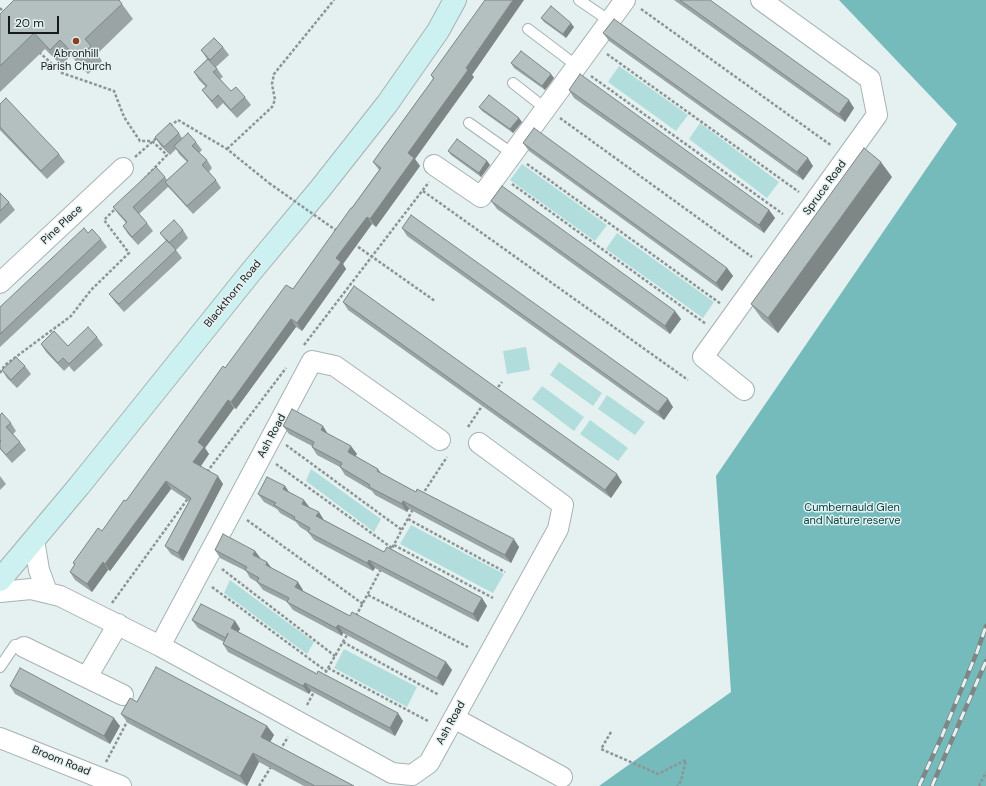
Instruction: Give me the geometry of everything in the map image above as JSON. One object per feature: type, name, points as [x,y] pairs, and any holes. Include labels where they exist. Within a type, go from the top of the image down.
[{"type":"street","name":"Blackthorn Road","points":[[0,580],[176,367],[387,104],[438,31],[455,0]]},
{"type":"street","name":"Spruce Road","points":[[744,390],[703,357],[877,115],[870,79],[761,0]]},
{"type":"street","points":[[436,167],[481,197],[610,21],[630,2]]},
{"type":"street","name":"Pine Place","points":[[0,283],[123,168]]},
{"type":"street","name":"Ash Road","points":[[160,646],[312,361],[335,366],[444,448]]},
{"type":"street","name":"Ash Road","points":[[0,592],[31,589],[48,592],[110,620],[160,646],[392,773],[412,775],[429,763],[558,529],[563,505],[472,437]]},
{"type":"street","points":[[34,540],[39,570],[48,592]]},
{"type":"street","points":[[87,677],[110,620]]},
{"type":"street","points":[[24,647],[123,695]]},
{"type":"street","points":[[454,718],[562,778]]},
{"type":"street","name":"Broom Road","points":[[0,738],[121,786]]},
{"type":"lane","points":[[579,0],[610,21]]},
{"type":"lane","points":[[528,29],[577,66]]},
{"type":"lane","points":[[513,83],[546,108]]},
{"type":"lane","points":[[469,123],[513,154]]},
{"type":"lane","points":[[0,667],[15,645],[24,647]]},
{"type":"path","points":[[227,149],[272,107],[275,100],[272,84],[274,74],[334,0]]},
{"type":"path","points":[[630,2],[847,157]]},
{"type":"path","points":[[0,8],[9,18]]},
{"type":"path","points":[[593,44],[814,203]]},
{"type":"path","points":[[34,47],[62,73],[114,91],[124,117],[140,141],[152,141],[167,156],[140,182]]},
{"type":"path","points":[[577,66],[798,225]]},
{"type":"path","points":[[546,108],[767,268]]},
{"type":"path","points":[[168,128],[178,120],[227,149],[269,183],[339,233]]},
{"type":"path","points":[[123,168],[152,141],[163,133]]},
{"type":"path","points":[[513,154],[734,313]]},
{"type":"path","points":[[301,349],[422,191],[436,167]]},
{"type":"path","points":[[498,174],[720,334]]},
{"type":"path","points":[[422,191],[688,380]]},
{"type":"path","points":[[0,373],[5,365],[71,316],[91,290],[129,253],[104,220],[119,204]]},
{"type":"path","points":[[352,242],[435,301]]},
{"type":"path","points":[[204,476],[291,362]]},
{"type":"path","points":[[495,391],[502,382]]},
{"type":"path","points":[[472,437],[482,406]]},
{"type":"path","points":[[273,435],[402,530]]},
{"type":"path","points":[[420,499],[444,448]]},
{"type":"path","points":[[263,453],[392,548]]},
{"type":"path","points":[[110,620],[190,495]]},
{"type":"path","points":[[389,555],[416,505]]},
{"type":"path","points":[[233,509],[363,604]]},
{"type":"path","points":[[408,519],[506,572]]},
{"type":"path","points":[[394,545],[493,598]]},
{"type":"path","points":[[207,558],[335,656]]},
{"type":"path","points":[[353,623],[382,568]]},
{"type":"path","points":[[197,576],[326,671]]},
{"type":"path","points":[[368,595],[468,647]]},
{"type":"path","points":[[278,754],[350,629]]},
{"type":"path","points":[[343,642],[440,694]]},
{"type":"path","points":[[328,668],[428,721]]},
{"type":"path","points":[[611,732],[601,749],[658,774],[686,760],[681,781],[677,786]]},
{"type":"path","points":[[259,786],[275,760]]},
{"type":"path","points":[[979,786],[986,772]]},
{"type":"shaded area","points":[[619,66],[688,115],[676,131],[608,82]]},
{"type":"shaded area","points":[[700,123],[779,182],[767,198],[689,139]]},
{"type":"shaded area","points":[[522,164],[607,225],[595,241],[510,180]]},
{"type":"shaded area","points":[[617,233],[714,302],[703,318],[606,249]]},
{"type":"shaded area","points":[[526,347],[530,370],[507,374],[503,351]]},
{"type":"shaded area","points":[[559,362],[602,393],[593,406],[550,375]]},
{"type":"shaded area","points":[[542,386],[584,417],[574,431],[532,399]]},
{"type":"shaded area","points":[[607,395],[645,422],[635,435],[598,409]]},
{"type":"shaded area","points":[[590,420],[628,448],[618,461],[580,434]]},
{"type":"shaded area","points":[[311,469],[381,519],[374,532],[306,481]]},
{"type":"shaded area","points":[[411,525],[504,574],[493,593],[400,544]]},
{"type":"shaded area","points":[[230,580],[314,642],[307,654],[224,593]]},
{"type":"shaded area","points":[[344,649],[417,687],[407,707],[334,668]]},
{"type":"green space","name":"Cumbernauld Glen and Nature reserve","points":[[839,0],[986,0],[986,786],[599,786],[731,692],[716,476],[957,124]]},
{"type":"building","name":"Abronhill Parish Church","points":[[14,0],[119,0],[122,4],[85,39],[91,46],[78,59],[60,40],[50,50],[34,33],[0,66],[0,14]]},
{"type":"building","points":[[485,0],[513,0],[466,68],[468,70],[408,153],[414,158],[370,219],[367,217],[336,258],[341,262],[297,323],[291,319],[231,402],[228,400],[198,442],[204,447],[193,462],[218,476],[178,553],[165,546],[191,498],[166,481],[105,564],[103,562],[87,584],[70,572],[75,564],[73,563],[98,528],[102,531],[124,500],[126,501],[223,366],[225,368],[286,285],[293,289],[381,168],[373,162],[434,78],[431,75]]},
{"type":"building","points":[[680,0],[710,0],[849,100],[839,114]]},
{"type":"building","points":[[551,6],[571,23],[563,34],[541,18]]},
{"type":"building","points":[[614,19],[808,158],[797,172],[603,33]]},
{"type":"building","points":[[214,38],[223,47],[210,60],[201,50]]},
{"type":"building","points":[[521,51],[551,74],[542,86],[511,63]]},
{"type":"building","points":[[208,59],[217,69],[213,72],[231,91],[236,87],[245,97],[231,110],[218,95],[212,101],[202,90],[207,86],[194,72]]},
{"type":"building","points":[[580,74],[769,210],[759,225],[569,90]]},
{"type":"building","points":[[489,95],[519,118],[510,129],[479,107]]},
{"type":"building","points":[[6,98],[59,154],[41,171],[0,127],[0,104]]},
{"type":"building","points":[[170,123],[179,133],[164,147],[155,137]]},
{"type":"building","points":[[534,128],[727,268],[716,283],[523,143]]},
{"type":"building","points":[[188,133],[196,142],[192,146],[207,160],[202,165],[216,180],[187,206],[165,182],[188,161],[174,146]]},
{"type":"building","points":[[457,139],[487,161],[479,173],[448,151]]},
{"type":"building","points":[[864,148],[881,162],[768,318],[751,304]]},
{"type":"building","points":[[156,167],[165,177],[133,207],[147,223],[132,237],[123,226],[127,222],[113,207]]},
{"type":"building","points":[[502,186],[675,311],[665,326],[491,201]]},
{"type":"building","points":[[0,193],[9,202],[0,211]]},
{"type":"building","points":[[411,215],[668,399],[658,412],[402,228]]},
{"type":"building","points":[[174,220],[183,230],[169,243],[160,233]]},
{"type":"building","points":[[84,228],[88,233],[92,229],[101,239],[0,334],[0,307]]},
{"type":"building","points":[[167,240],[176,250],[119,304],[109,294]]},
{"type":"building","points":[[354,286],[617,474],[605,490],[343,302]]},
{"type":"building","points":[[88,327],[97,337],[69,364],[63,358],[58,363],[41,344],[54,331],[68,346]]},
{"type":"building","points":[[16,357],[25,366],[11,380],[2,370]]},
{"type":"building","points":[[292,409],[323,426],[321,430],[351,446],[348,452],[378,469],[377,471],[416,492],[417,489],[514,539],[505,555],[403,501],[402,504],[369,487],[370,485],[340,467],[342,463],[312,447],[314,442],[283,426]]},
{"type":"building","points":[[2,413],[11,423],[6,427],[20,442],[6,455],[0,448],[0,415]]},
{"type":"building","points":[[267,477],[285,486],[283,489],[304,500],[302,504],[319,512],[316,516],[384,552],[387,547],[482,598],[473,614],[369,560],[367,563],[308,532],[310,528],[274,505],[276,503],[258,494]]},
{"type":"building","points":[[223,534],[255,551],[253,555],[267,562],[266,565],[298,582],[295,587],[350,616],[352,612],[446,662],[437,678],[338,625],[336,628],[287,602],[289,598],[257,582],[259,578],[245,570],[247,567],[215,550]]},
{"type":"building","points":[[201,604],[235,621],[231,628],[317,674],[318,671],[398,713],[390,728],[305,683],[303,686],[223,644],[226,638],[192,620]]},
{"type":"building","points":[[156,667],[267,726],[261,737],[354,786],[315,786],[253,753],[240,776],[121,714],[130,698],[137,702]]},
{"type":"building","points":[[20,668],[114,718],[104,736],[10,686]]},
{"type":"railway","points":[[919,786],[942,736],[977,652],[986,626]]},
{"type":"railway","points":[[932,786],[986,661]]},
{"type":"place","name":"Abronhill Parish Church","points":[[76,41]]}]
